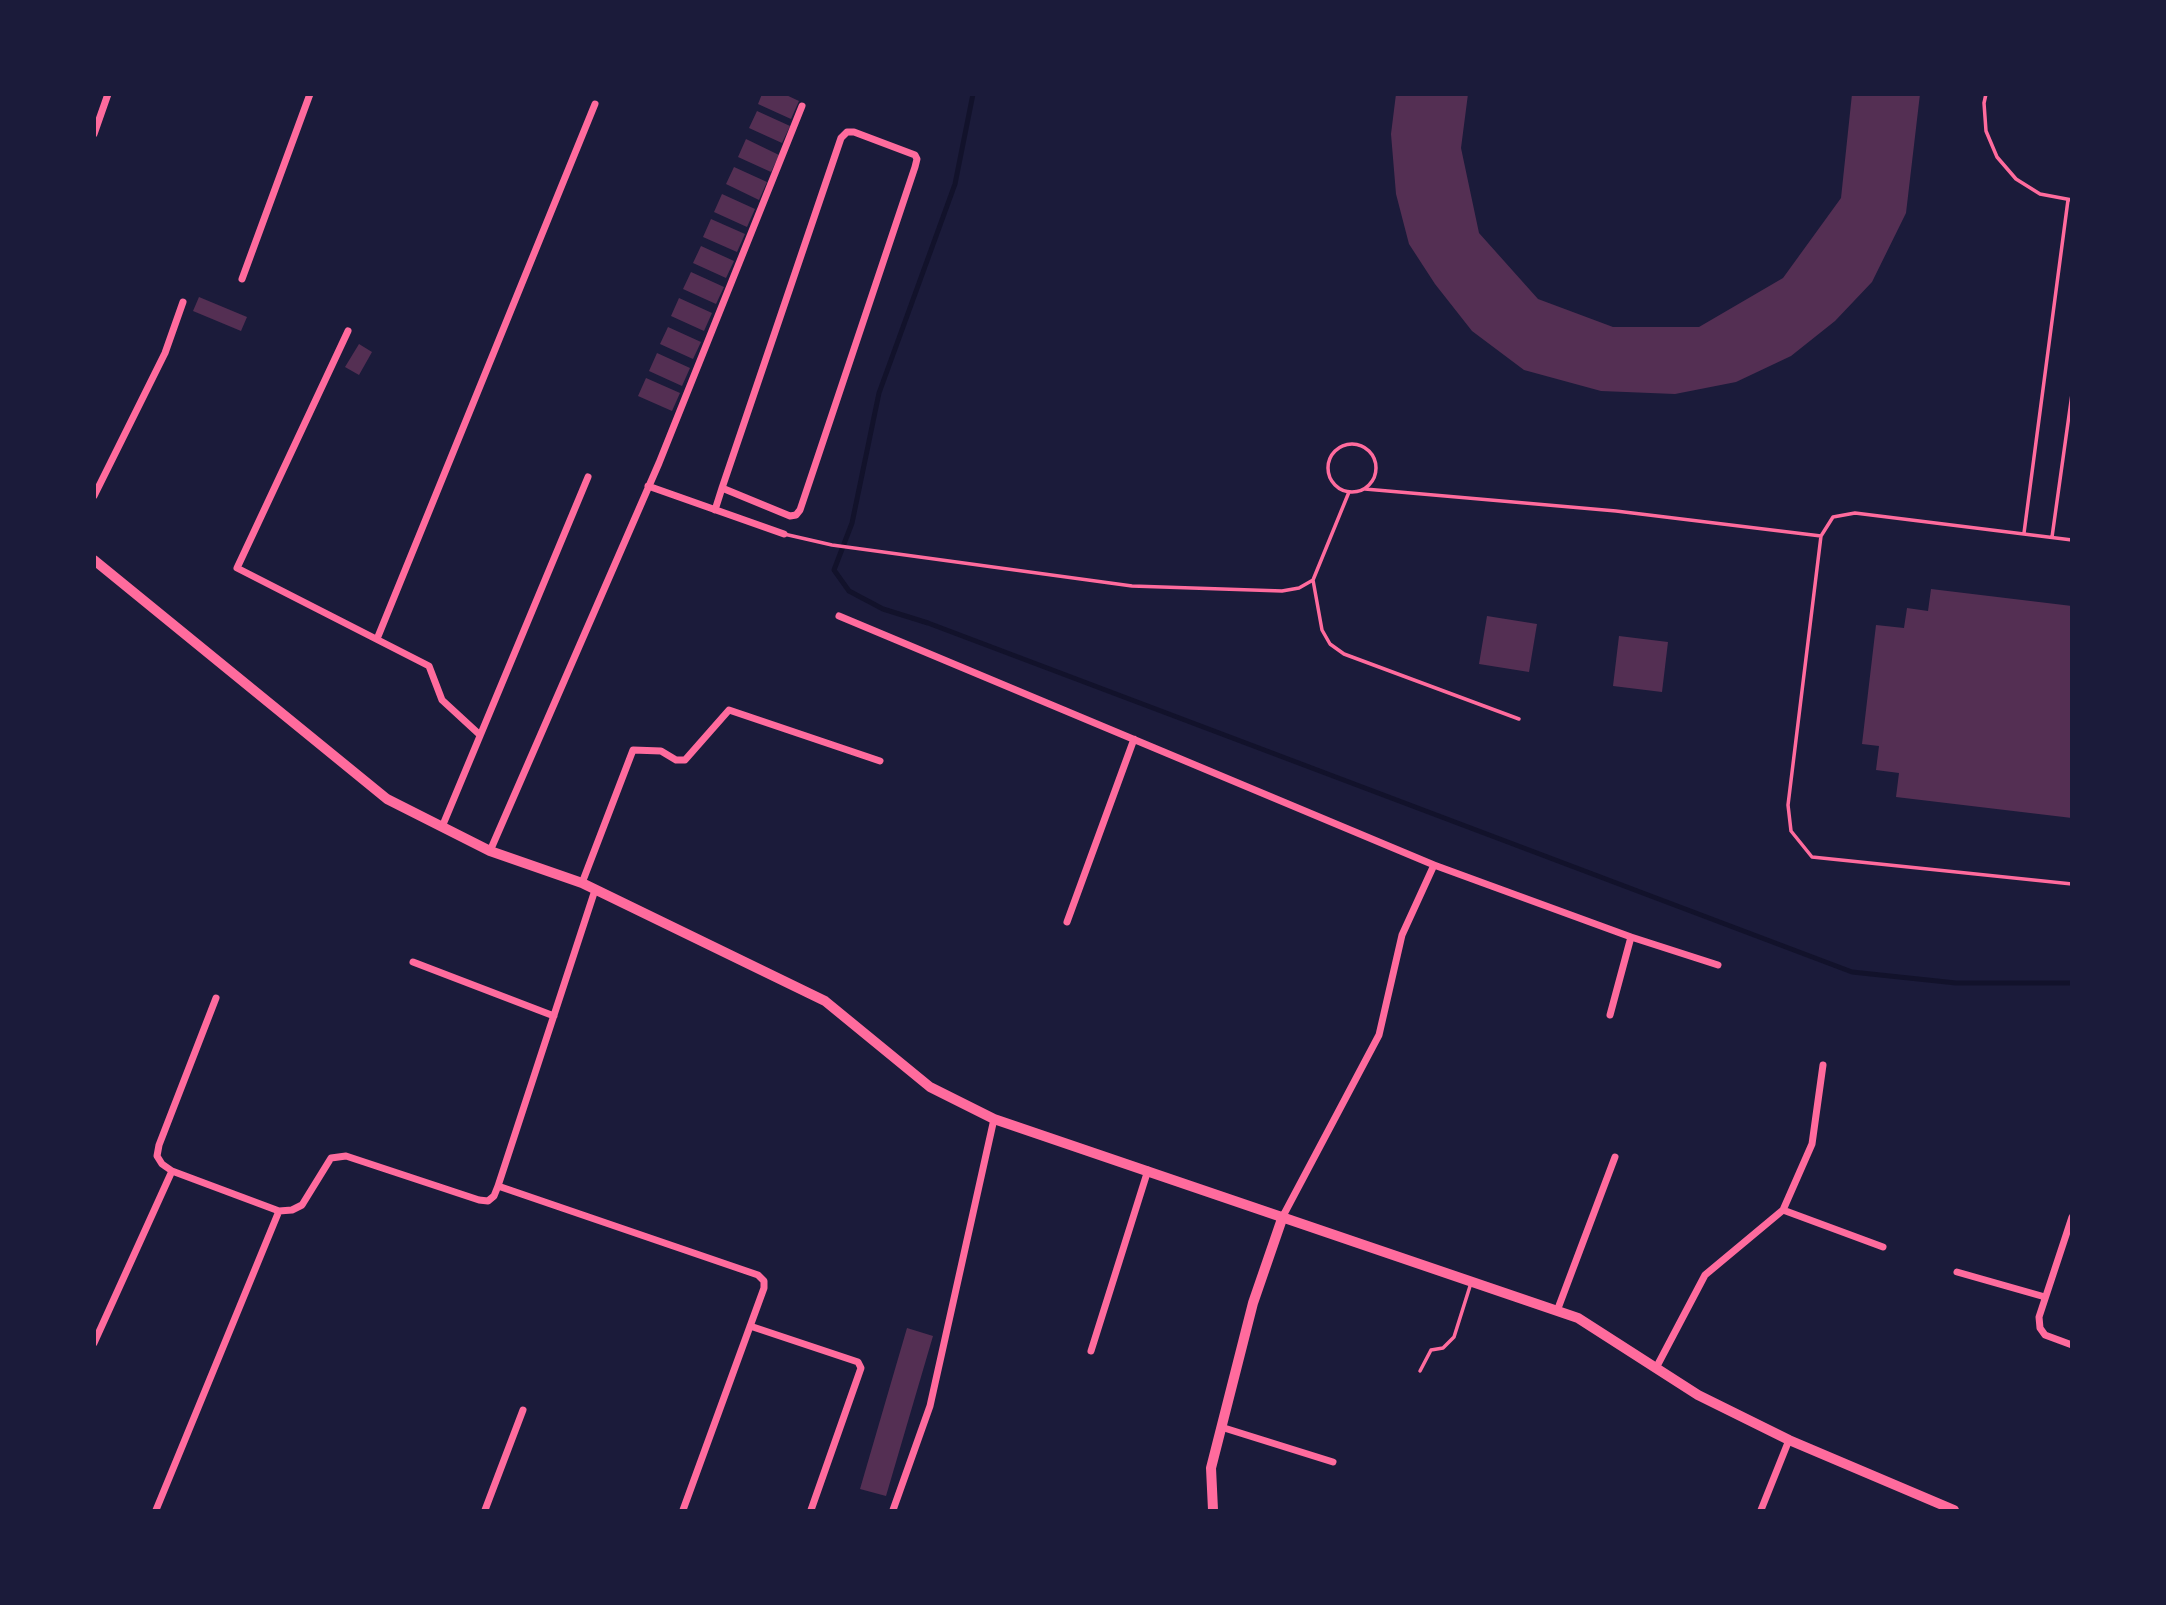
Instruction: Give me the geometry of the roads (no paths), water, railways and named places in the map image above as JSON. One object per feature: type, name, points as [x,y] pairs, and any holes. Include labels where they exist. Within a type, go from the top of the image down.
[{"type":"street","points":[[94,134],[108,94]]},
{"type":"street","points":[[242,279],[310,94]]},
{"type":"street","points":[[377,639],[595,104]]},
{"type":"street","points":[[490,851],[648,486],[802,106]]},
{"type":"street","points":[[715,510],[722,488],[841,138],[847,132],[853,132],[915,155],[915,167],[800,510],[796,515],[790,516],[722,488]]},
{"type":"street","points":[[94,496],[165,353],[183,302]]},
{"type":"street","points":[[348,331],[237,568],[429,666],[442,700],[480,734]]},
{"type":"street","points":[[442,827],[588,477]]},
{"type":"street","points":[[648,486],[784,534]]},
{"type":"street","points":[[94,560],[387,799],[490,851],[582,883],[825,1001],[930,1087],[994,1119],[1578,1318],[1698,1395],[1789,1440],[1954,1510]]},
{"type":"street","points":[[839,616],[1434,864],[1631,937],[1718,965]]},
{"type":"street","points":[[582,883],[633,750],[661,751],[676,760],[685,760],[729,710],[880,761]]},
{"type":"street","points":[[1067,922],[1135,739]]},
{"type":"street","points":[[1213,1510],[1211,1468],[1253,1303],[1283,1216],[1379,1035],[1402,936],[1434,864]]},
{"type":"street","points":[[216,998],[159,1145],[157,1156],[162,1164],[172,1171],[279,1211],[292,1210],[302,1205],[331,1158],[345,1156],[488,1201],[494,1196],[498,1186],[595,890]]},
{"type":"street","points":[[1610,1015],[1631,937]]},
{"type":"street","points":[[413,962],[554,1016]]},
{"type":"street","points":[[1656,1368],[1705,1275],[1783,1210],[1812,1144],[1824,1065]]},
{"type":"street","points":[[893,1510],[930,1406],[994,1119]]},
{"type":"street","points":[[1557,1311],[1615,1157]]},
{"type":"street","points":[[1091,1351],[1148,1170]]},
{"type":"street","points":[[94,1343],[172,1171]]},
{"type":"street","points":[[498,1186],[758,1275],[764,1280],[764,1288],[683,1510]]},
{"type":"street","points":[[1783,1210],[1883,1247]]},
{"type":"street","points":[[156,1510],[279,1211]]},
{"type":"street","points":[[2071,1217],[2039,1317],[2040,1328],[2045,1335],[2071,1345]]},
{"type":"street","points":[[1957,1272],[2045,1297]]},
{"type":"street","points":[[750,1326],[858,1362],[861,1368],[811,1510]]},
{"type":"street","points":[[485,1510],[523,1410]]},
{"type":"street","points":[[1221,1427],[1333,1462]]},
{"type":"street","points":[[1760,1510],[1789,1440]]},
{"type":"lane","points":[[1986,94],[1986,131],[1997,157],[2016,179],[2040,194],[2070,200],[2024,533]]},
{"type":"lane","points":[[2052,537],[2071,394]]},
{"type":"lane","points":[[1365,489],[1375,476],[1375,461],[1365,448],[1349,444],[1342,446],[1330,457],[1327,472],[1335,486],[1349,492],[1365,489],[1616,511],[1821,536]]},
{"type":"lane","points":[[1349,492],[1313,580],[1322,630],[1330,644],[1344,653],[1519,719]]},
{"type":"lane","points":[[2071,540],[1855,513],[1833,517],[1821,536],[1788,805],[1791,831],[1812,857],[2071,884]]},
{"type":"lane","points":[[784,534],[832,545],[1132,586],[1282,591],[1299,588],[1313,580]]},
{"type":"lane","points":[[1420,1371],[1430,1350],[1443,1348],[1454,1337],[1472,1281]]},
{"type":"waterway","points":[[973,94],[955,184],[879,393],[852,523],[834,570],[849,591],[883,609],[928,623],[1852,972],[1956,983],[2072,983]]}]
